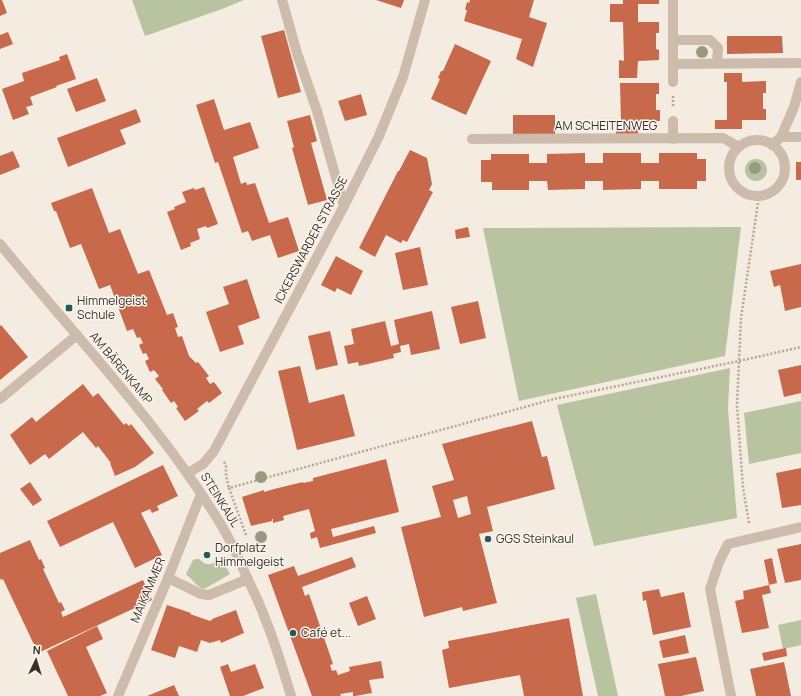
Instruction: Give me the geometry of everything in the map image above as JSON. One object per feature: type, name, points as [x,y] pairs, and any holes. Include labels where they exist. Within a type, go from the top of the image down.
[{"type":"street","points":[[282,0],[297,53],[317,111],[344,206]]},
{"type":"street","name":"ICKERSWARDER STRASSE","points":[[188,473],[203,464],[214,451],[344,206],[379,136],[400,83],[425,0]]},
{"type":"street","points":[[673,0],[673,82]]},
{"type":"street","points":[[673,40],[710,40],[718,48],[718,63]]},
{"type":"street","points":[[673,64],[801,63]]},
{"type":"street","points":[[772,145],[781,137],[794,108],[801,82]]},
{"type":"street","points":[[673,121],[673,139]]},
{"type":"street","points":[[781,137],[801,137]]},
{"type":"street","name":"AM SCHEITENWEG","points":[[472,140],[723,138],[739,147]]},
{"type":"street","points":[[752,141],[766,142],[772,145],[782,155],[785,168],[784,176],[772,192],[766,195],[752,195],[745,193],[735,185],[730,172],[730,165],[734,152],[739,147],[752,141]]},
{"type":"street","name":"AM BÄRENKAMP","points":[[0,244],[136,406],[188,473]]},
{"type":"street","points":[[0,400],[77,336]]},
{"type":"street","name":"STEINKAUL","points":[[188,473],[221,524],[242,564],[264,616],[291,696]]},
{"type":"street","name":"MAIKAMMER","points":[[118,696],[168,578],[201,494]]},
{"type":"street","points":[[731,696],[710,589],[719,562],[728,544],[801,526]]},
{"type":"street","points":[[168,578],[201,594],[209,595],[248,579]]},
{"type":"path","points":[[673,82],[673,121]]},
{"type":"path","points":[[751,538],[742,488],[737,405],[741,318],[759,196]]},
{"type":"path","points":[[229,488],[554,399],[801,348]]},
{"type":"path","points":[[214,451],[226,465],[226,476],[229,488],[247,539]]},
{"type":"green space","points":[[132,0],[244,0],[145,36]]},
{"type":"green space","points":[[756,159],[764,162],[767,170],[764,178],[756,181],[748,178],[745,170],[748,162]]},
{"type":"green space","points":[[741,227],[725,356],[519,401],[483,228]]},
{"type":"green space","points":[[730,368],[728,409],[737,518],[594,546],[557,405]]},
{"type":"green space","points":[[801,401],[801,453],[749,464],[744,413]]},
{"type":"green space","points":[[196,559],[208,564],[219,561],[226,567],[230,574],[203,589],[186,574],[193,560]]},
{"type":"green space","points":[[596,594],[618,696],[598,696],[576,598]]},
{"type":"green space","points":[[801,620],[801,645],[783,649],[778,625]]},
{"type":"building","points":[[0,0],[2,0],[7,13],[0,16]]},
{"type":"building","points":[[376,0],[404,0],[401,8]]},
{"type":"building","points":[[470,0],[534,0],[529,17],[547,23],[533,67],[516,59],[522,39],[464,21],[467,10],[465,10],[467,2],[469,3]]},
{"type":"building","points":[[623,0],[659,0],[659,4],[638,4],[638,22],[659,22],[659,33],[656,33],[656,49],[659,50],[659,60],[638,61],[637,78],[619,78],[619,60],[624,61],[623,22],[610,22],[610,4],[623,4]]},
{"type":"building","points":[[284,30],[301,92],[278,98],[261,36]]},
{"type":"building","points":[[8,32],[13,44],[0,49],[0,35]]},
{"type":"building","points":[[727,36],[782,36],[783,53],[727,54]]},
{"type":"building","points":[[455,44],[491,61],[466,115],[431,99],[440,79],[438,78],[441,71],[443,71]]},
{"type":"building","points":[[67,54],[76,79],[30,97],[33,105],[26,107],[29,114],[13,120],[2,89],[24,81],[22,73],[60,60],[59,57]]},
{"type":"building","points":[[724,73],[742,73],[742,82],[766,81],[766,93],[763,93],[763,109],[766,109],[766,120],[742,120],[742,129],[715,129],[715,120],[727,120],[727,82],[724,82]]},
{"type":"building","points":[[97,78],[106,101],[76,112],[67,89]]},
{"type":"building","points":[[620,83],[659,83],[659,94],[656,94],[656,110],[660,110],[660,121],[621,121]]},
{"type":"building","points":[[361,94],[367,115],[345,121],[338,101]]},
{"type":"building","points":[[214,99],[224,130],[250,122],[259,148],[233,157],[241,184],[246,182],[247,185],[255,183],[269,223],[288,217],[299,251],[278,258],[270,235],[252,241],[248,231],[242,233],[218,162],[215,163],[196,105]]},
{"type":"building","points":[[136,109],[141,122],[120,130],[126,144],[68,167],[57,138]]},
{"type":"building","points":[[310,115],[317,141],[311,143],[327,200],[308,205],[292,148],[294,147],[287,121]]},
{"type":"building","points":[[513,115],[555,115],[555,134],[513,134]]},
{"type":"building","points":[[616,125],[638,125],[638,134],[616,134]]},
{"type":"building","points":[[410,150],[427,158],[432,184],[429,190],[433,192],[407,242],[403,240],[401,243],[386,235],[375,257],[359,248]]},
{"type":"building","points":[[13,151],[20,167],[0,175],[0,156]]},
{"type":"building","points":[[585,153],[585,163],[603,163],[603,153],[641,153],[641,163],[659,163],[659,153],[697,153],[697,159],[706,159],[706,181],[697,181],[697,189],[659,189],[659,181],[641,181],[641,189],[603,190],[603,181],[585,181],[585,189],[548,190],[547,181],[529,181],[529,190],[492,190],[492,182],[481,182],[481,160],[491,160],[491,154],[529,154],[529,163],[547,163],[547,154]]},
{"type":"building","points":[[796,162],[801,162],[801,180],[796,180]]},
{"type":"building","points":[[204,187],[218,224],[207,228],[206,226],[197,229],[200,239],[190,243],[191,246],[181,250],[167,212],[186,202],[182,192],[194,188],[195,190]]},
{"type":"building","points":[[92,188],[109,233],[120,229],[138,274],[149,270],[167,315],[173,313],[178,327],[175,328],[178,337],[182,336],[189,356],[196,363],[198,362],[209,376],[206,378],[210,384],[214,382],[222,393],[209,403],[207,401],[197,409],[199,411],[185,421],[176,408],[178,407],[174,401],[171,403],[155,379],[159,376],[154,370],[150,372],[145,361],[149,359],[146,353],[143,354],[139,345],[143,343],[140,337],[137,338],[133,329],[127,331],[110,285],[99,289],[81,244],[70,248],[56,211],[54,211],[51,203]]},
{"type":"building","points":[[468,227],[470,237],[456,239],[455,230]]},
{"type":"building","points":[[420,247],[428,285],[403,290],[395,253]]},
{"type":"building","points":[[336,256],[363,271],[351,295],[337,288],[335,292],[321,285]]},
{"type":"building","points":[[801,264],[801,307],[785,311],[780,285],[774,287],[770,271]]},
{"type":"building","points":[[247,279],[260,318],[238,326],[244,344],[220,352],[206,312],[229,304],[223,287]]},
{"type":"building","points":[[478,301],[486,338],[460,344],[451,307]]},
{"type":"building","points":[[432,311],[440,349],[411,355],[409,344],[400,346],[401,352],[393,354],[394,358],[359,366],[358,362],[348,364],[344,346],[354,344],[351,329],[385,321],[391,346],[399,344],[394,320]]},
{"type":"building","points":[[1,325],[28,357],[0,380],[0,326]]},
{"type":"building","points":[[330,331],[338,365],[316,370],[308,336]]},
{"type":"building","points":[[801,365],[801,393],[784,397],[778,370]]},
{"type":"building","points":[[300,366],[309,403],[344,394],[355,436],[297,450],[278,371]]},
{"type":"building","points":[[83,384],[93,397],[98,393],[124,425],[126,423],[129,426],[131,424],[154,453],[135,467],[115,476],[111,463],[98,446],[96,448],[83,432],[49,459],[45,454],[30,465],[10,435],[32,417],[36,422]]},
{"type":"building","points":[[532,421],[542,457],[547,456],[555,489],[487,507],[493,531],[479,534],[497,603],[463,611],[462,607],[424,617],[401,527],[441,517],[432,486],[454,480],[442,444]],"holes":[[[467,496],[471,514],[458,518],[453,500]]]},
{"type":"building","points":[[386,459],[399,512],[331,529],[333,537],[374,526],[376,533],[320,548],[317,537],[311,539],[310,533],[315,531],[309,509],[283,516],[284,520],[273,523],[272,519],[272,521],[251,526],[242,497],[264,490],[264,492],[303,482],[313,481],[313,478]]},
{"type":"building","points":[[163,465],[178,496],[157,506],[159,510],[152,513],[150,509],[141,513],[162,555],[135,568],[113,522],[60,547],[47,521]]},
{"type":"building","points":[[801,468],[801,505],[782,508],[776,473]]},
{"type":"building","points":[[30,482],[42,500],[33,506],[20,489]]},
{"type":"building","points":[[30,540],[39,560],[41,559],[45,568],[43,569],[59,603],[61,602],[65,610],[61,612],[63,617],[143,580],[152,600],[38,653],[3,579],[1,580],[0,578],[0,553]]},
{"type":"building","points":[[801,544],[801,580],[785,583],[777,549]]},
{"type":"building","points":[[352,557],[356,567],[302,587],[305,596],[309,594],[333,664],[330,665],[332,671],[336,670],[338,675],[350,671],[349,667],[381,661],[384,678],[369,680],[372,693],[355,696],[353,696],[353,692],[340,694],[341,696],[312,696],[268,575],[294,566],[298,576]]},
{"type":"building","points":[[772,558],[777,583],[769,585],[764,560]]},
{"type":"building","points":[[769,585],[771,593],[762,595],[769,628],[742,633],[735,601],[744,599],[743,591]]},
{"type":"building","points":[[659,589],[661,597],[684,592],[691,627],[653,635],[646,600],[643,601],[642,592]]},
{"type":"building","points":[[367,596],[376,619],[358,626],[349,603]]},
{"type":"building","points":[[167,605],[210,621],[236,610],[244,633],[221,643],[220,640],[210,643],[201,640],[197,652],[179,646],[175,658],[151,650]]},
{"type":"building","points":[[569,618],[583,696],[524,696],[520,675],[449,688],[442,650],[449,648],[448,641]]},
{"type":"building","points":[[97,626],[103,639],[86,647],[107,693],[100,696],[68,696],[47,651]]},
{"type":"building","points":[[685,635],[689,653],[663,658],[659,641]]},
{"type":"building","points":[[786,648],[787,656],[764,661],[762,653]]},
{"type":"building","points":[[696,657],[704,691],[681,696],[665,696],[658,664]]},
{"type":"building","points":[[784,662],[791,696],[756,696],[750,669]]},
{"type":"building","points":[[228,664],[231,672],[255,664],[264,688],[243,696],[230,696],[220,667]]},
{"type":"building","points":[[174,685],[179,696],[147,696]]},
{"type":"place","name":"Himmelgeist Schule","points":[[69,308]]},
{"type":"place","name":"GGS Steinkaul","points":[[488,539]]},
{"type":"place","name":"Dorfplatz Himmelgeist","points":[[207,555]]},
{"type":"place","name":"Café et...","points":[[293,633]]}]
